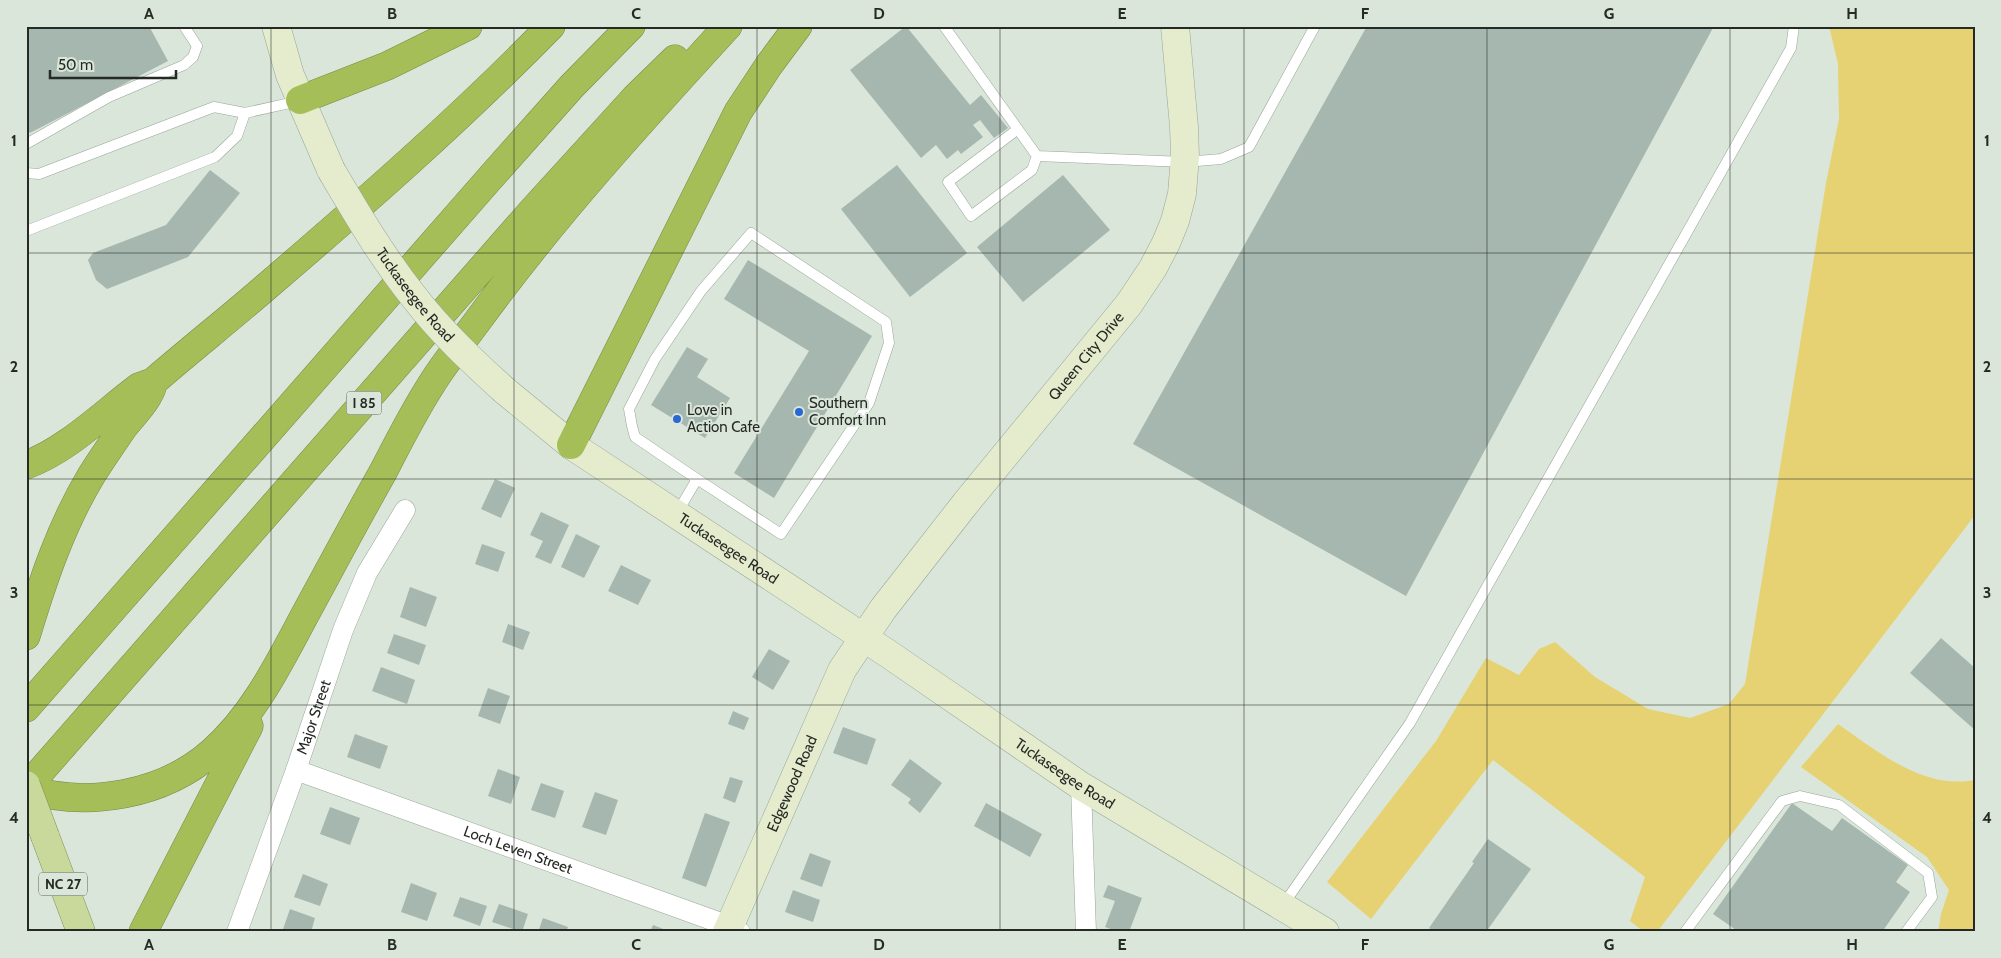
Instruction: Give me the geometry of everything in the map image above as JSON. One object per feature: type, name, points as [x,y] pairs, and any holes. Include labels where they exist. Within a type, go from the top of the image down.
[{"type":"highway","points":[[300,100],[394,63],[468,26]]},
{"type":"highway","points":[[26,465],[49,454],[139,387],[153,382],[266,287],[438,137],[551,26]]},
{"type":"highway","points":[[26,708],[550,111],[631,26]]},
{"type":"highway","name":"I 85","points":[[27,792],[573,165],[635,98],[711,26]]},
{"type":"highway","points":[[27,792],[79,797],[137,791],[161,784],[186,771],[200,762],[226,738],[268,683],[431,385],[516,270],[570,204],[618,146],[728,26]]},
{"type":"highway","points":[[571,445],[738,112],[798,26]]},
{"type":"highway","points":[[26,636],[47,571],[73,508],[105,454],[147,396],[153,382]]},
{"type":"highway","points":[[143,932],[261,703],[268,683]]},
{"type":"main road","name":"NC 27","points":[[27,792],[81,932]]},
{"type":"street","name":"Tuckaseegee Road","points":[[276,26],[290,75],[331,170],[371,237],[414,297],[453,342],[504,390],[571,445],[863,637],[1082,786],[1325,932]]},
{"type":"street","name":"Queen City Drive","points":[[863,637],[882,609],[960,511],[1134,297],[1153,268],[1175,221],[1182,194],[1184,127],[1175,26]]},
{"type":"street","name":"Major Street","points":[[237,932],[296,770],[346,622],[367,573],[405,510]]},
{"type":"street","name":"Edgewood Road","points":[[732,930],[842,670],[863,637]]},
{"type":"street","name":"Loch Leven Street","points":[[296,770],[732,930]]},
{"type":"street","points":[[1082,786],[1086,932]]},
{"type":"lane","points":[[26,144],[109,97],[184,65],[193,57],[197,46],[184,26]]},
{"type":"lane","points":[[944,26],[1037,156]]},
{"type":"lane","points":[[1037,156],[1184,162],[1221,159],[1249,146],[1315,26]]},
{"type":"lane","points":[[1283,906],[1410,724],[1791,48],[1794,26]]},
{"type":"lane","points":[[26,172],[39,174],[214,107],[245,113],[300,100]]},
{"type":"lane","points":[[26,231],[215,157],[237,136],[245,113]]},
{"type":"lane","points":[[1018,129],[948,182],[971,216],[1032,170],[1037,156]]},
{"type":"lane","points":[[751,233],[886,322],[889,343],[869,403],[781,534],[697,480],[636,437],[629,409],[655,359],[701,291],[751,233]]},
{"type":"lane","points":[[676,514],[697,480]]},
{"type":"lane","points":[[1685,932],[1782,801],[1800,796],[1838,805],[1928,873],[1932,897],[1906,932]]},
{"type":"shaded area","points":[[1829,26],[1975,26],[1975,515],[1657,932],[1644,932],[1630,921],[1645,877],[1493,760],[1371,919],[1327,882],[1436,741],[1486,658],[1519,675],[1539,649],[1555,642],[1595,677],[1648,709],[1690,718],[1729,704],[1745,684],[1826,183],[1839,119],[1838,64]]},
{"type":"shaded area","points":[[1838,724],[1885,756],[1919,774],[1956,782],[1975,780],[1975,816],[1972,820],[1975,823],[1975,932],[1938,932],[1941,914],[1949,890],[1927,857],[1801,767]]},
{"type":"building","points":[[26,26],[149,26],[168,61],[30,133],[26,127]]},
{"type":"building","points":[[906,26],[970,105],[981,95],[1008,128],[994,138],[980,120],[973,125],[983,137],[961,154],[958,150],[947,159],[936,145],[921,158],[850,70]]},
{"type":"building","points":[[1367,26],[1714,26],[1406,596],[1133,444]]},
{"type":"building","points":[[897,165],[967,253],[910,297],[841,209]]},
{"type":"building","points":[[210,170],[240,193],[188,257],[107,289],[96,280],[88,260],[93,253],[166,225]]},
{"type":"building","points":[[1063,175],[1110,230],[1023,302],[977,247]]},
{"type":"building","name":"Southern Comfort Inn","points":[[748,260],[872,336],[774,498],[734,473],[809,351],[724,299]]},
{"type":"building","points":[[687,347],[708,359],[697,377],[730,398],[705,438],[651,405]]},
{"type":"building","points":[[495,479],[515,488],[501,518],[481,509]]},
{"type":"building","points":[[541,512],[569,525],[551,564],[535,557],[543,541],[530,535]]},
{"type":"building","points":[[576,534],[600,546],[584,578],[561,567]]},
{"type":"building","points":[[482,544],[505,552],[498,572],[475,564]]},
{"type":"building","points":[[621,565],[651,580],[638,605],[608,591]]},
{"type":"building","points":[[410,587],[437,597],[426,627],[400,617]]},
{"type":"building","points":[[508,624],[530,632],[523,650],[502,642]]},
{"type":"building","points":[[394,634],[426,645],[419,665],[387,653]]},
{"type":"building","points":[[1941,638],[1975,668],[1975,730],[1910,673]]},
{"type":"building","points":[[769,649],[790,661],[773,690],[752,677]]},
{"type":"building","points":[[381,667],[415,680],[407,704],[372,691]]},
{"type":"building","points":[[488,688],[510,696],[500,724],[478,716]]},
{"type":"building","points":[[733,711],[749,718],[744,730],[728,724]]},
{"type":"building","points":[[843,727],[876,739],[867,765],[833,753]]},
{"type":"building","points":[[355,734],[388,746],[380,769],[347,757]]},
{"type":"building","points":[[910,759],[942,783],[920,813],[908,803],[911,799],[891,785]]},
{"type":"building","points":[[498,769],[520,777],[511,804],[488,796]]},
{"type":"building","points":[[730,777],[743,781],[735,803],[723,798]]},
{"type":"building","points":[[541,783],[564,791],[555,818],[531,810]]},
{"type":"building","points":[[595,792],[618,800],[606,835],[582,827]]},
{"type":"building","points":[[986,803],[1042,834],[1030,857],[974,826]]},
{"type":"building","points":[[1792,803],[1832,831],[1842,818],[1908,865],[1896,882],[1910,892],[1882,932],[1735,932],[1736,930],[1713,914]]},
{"type":"building","points":[[330,807],[360,818],[350,845],[320,834]]},
{"type":"building","points":[[705,813],[730,822],[706,887],[682,878]]},
{"type":"building","points":[[1488,839],[1531,869],[1486,932],[1435,932],[1429,928],[1474,863],[1472,862]]},
{"type":"building","points":[[810,853],[831,861],[822,887],[800,879]]},
{"type":"building","points":[[303,874],[328,884],[320,906],[294,897]]},
{"type":"building","points":[[411,883],[437,893],[427,921],[401,912]]},
{"type":"building","points":[[1108,885],[1142,898],[1129,932],[1119,932],[1105,927],[1115,901],[1103,897]]},
{"type":"building","points":[[793,890],[820,900],[813,922],[785,912]]},
{"type":"building","points":[[460,897],[487,906],[480,926],[453,916]]},
{"type":"building","points":[[499,904],[528,914],[522,932],[492,922]]},
{"type":"building","points":[[290,909],[315,918],[311,932],[282,932]]},
{"type":"building","points":[[543,918],[568,927],[566,932],[538,932]]},
{"type":"building","points":[[653,925],[671,932],[650,932]]},
{"type":"place","name":"Southern Comfort Inn","points":[[799,412]]},
{"type":"place","name":"Love in Action Cafe","points":[[677,419]]}]
